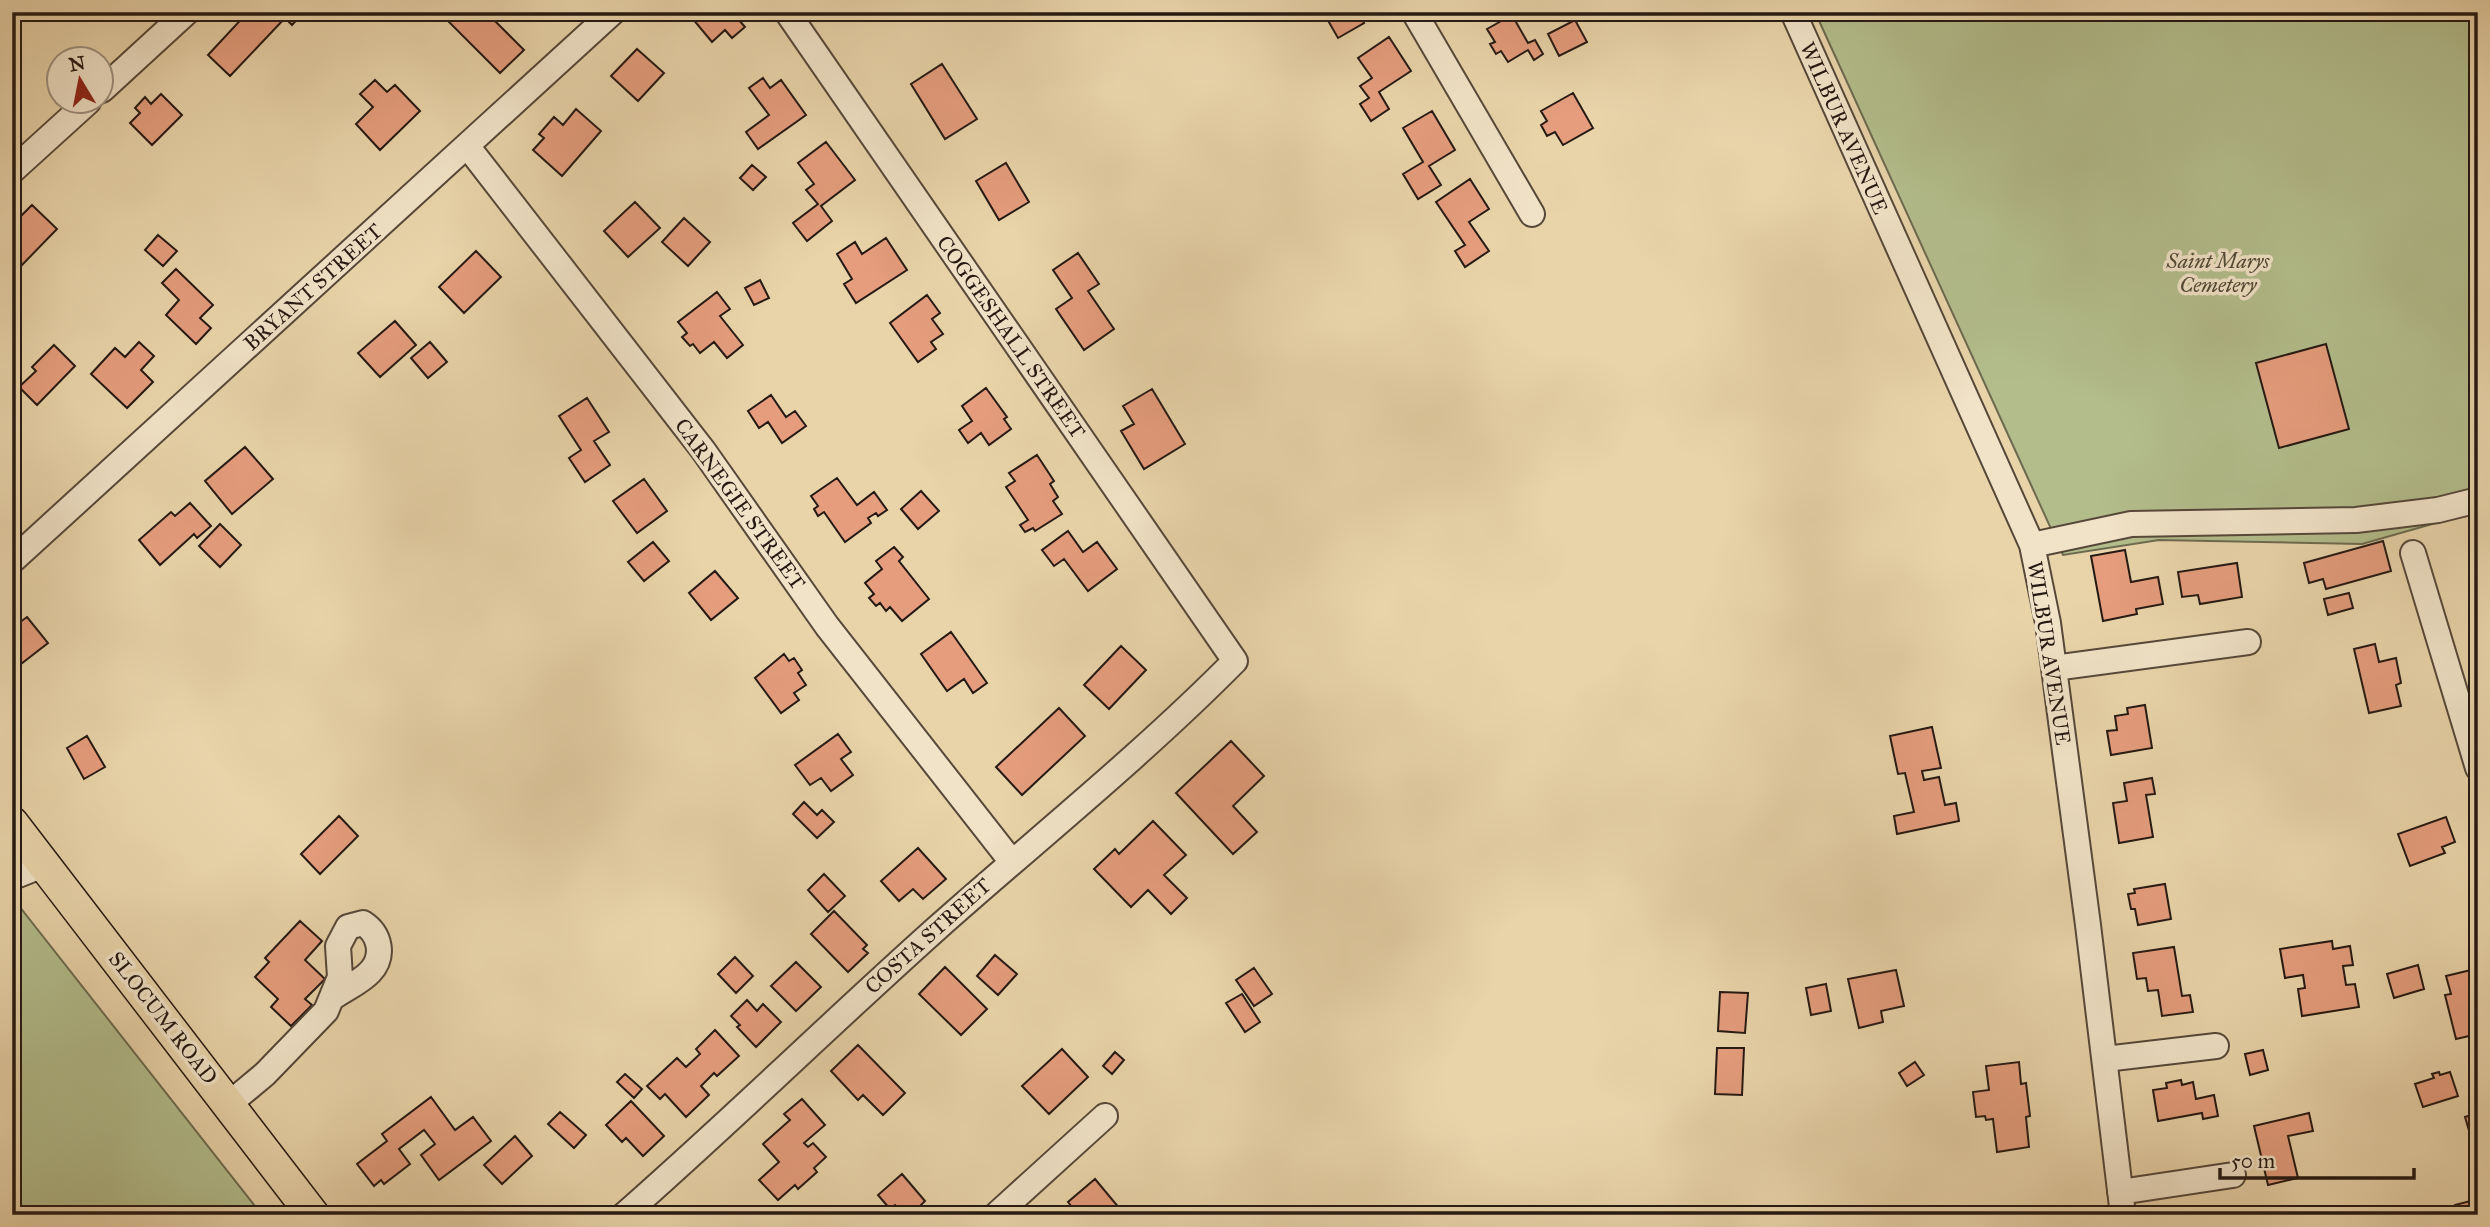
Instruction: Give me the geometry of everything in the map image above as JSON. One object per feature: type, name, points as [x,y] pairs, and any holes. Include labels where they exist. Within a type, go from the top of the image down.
[{"type":"main road","name":"SLOCUM ROAD","points":[[12,823],[313,1215]]},
{"type":"street","points":[[116,77],[187,12]]},
{"type":"street","name":"BRYANT STREET","points":[[12,561],[613,12]]},
{"type":"street","name":"COGGESHALL STREET","points":[[787,12],[1235,661]]},
{"type":"street","points":[[1414,12],[1532,214]]},
{"type":"street","name":"WILBUR AVENUE","points":[[1793,12],[2032,545],[2043,592],[2054,668],[2122,1203]]},
{"type":"street","points":[[12,171],[73,116]]},
{"type":"street","name":"CARNEGIE STREET","points":[[468,147],[703,450],[827,626],[1012,862]]},
{"type":"street","points":[[2032,545],[2131,524],[2356,520],[2438,510],[2478,500]]},
{"type":"street","points":[[2413,553],[2478,768]]},
{"type":"street","points":[[2054,668],[2248,642]]},
{"type":"street","name":"COSTA STREET","points":[[624,1215],[870,988],[1131,761],[1235,661]]},
{"type":"street","points":[[12,874],[18,875],[43,865]]},
{"type":"street","points":[[229,1104],[265,1074],[327,1012],[332,998]]},
{"type":"street","points":[[2105,1059],[2216,1046]]},
{"type":"street","points":[[996,1215],[1105,1116]]},
{"type":"street","points":[[2122,1203],[2234,1175]]},
{"type":"green space","name":"Saint Marys Cemetery","points":[[1815,12],[2478,12],[2478,511],[2362,544],[2159,540],[2063,555]]},
{"type":"green space","points":[[12,897],[262,1215],[12,1215]]},
{"type":"building","points":[[248,12],[304,12],[292,25],[285,18],[230,76],[208,55]]},
{"type":"building","points":[[456,12],[486,12],[524,50],[500,73],[448,21]]},
{"type":"building","points":[[687,12],[745,12],[738,19],[745,27],[732,38],[725,30],[712,42]]},
{"type":"building","points":[[1334,12],[1358,12],[1364,23],[1338,38],[1326,17]]},
{"type":"building","points":[[1512,15],[1528,43],[1535,40],[1543,54],[1534,60],[1528,50],[1508,62],[1501,51],[1496,54],[1490,44],[1495,42],[1487,29]]},
{"type":"building","points":[[1575,20],[1587,42],[1559,56],[1548,34]]},
{"type":"building","points":[[1389,37],[1411,71],[1379,92],[1389,109],[1371,121],[1360,104],[1369,98],[1360,86],[1372,78],[1358,58]]},
{"type":"building","points":[[637,49],[664,73],[638,101],[611,76]]},
{"type":"building","points":[[942,64],[977,119],[945,139],[911,84]]},
{"type":"building","points":[[763,78],[770,88],[781,80],[806,115],[758,149],[746,132],[769,115],[749,88]]},
{"type":"building","points":[[375,80],[387,92],[395,85],[420,111],[380,150],[356,124],[373,107],[360,94]]},
{"type":"building","points":[[1573,93],[1593,128],[1563,145],[1555,132],[1547,136],[1541,125],[1547,121],[1541,111]]},
{"type":"building","points":[[161,94],[182,115],[152,145],[130,123],[140,113],[135,108],[145,97],[151,104]]},
{"type":"building","points":[[576,109],[601,131],[562,176],[533,150],[544,138],[539,134],[554,117],[563,125]]},
{"type":"building","points":[[1432,111],[1455,150],[1429,166],[1441,185],[1418,199],[1403,174],[1423,162],[1403,128]]},
{"type":"building","points":[[826,142],[855,180],[821,206],[832,221],[807,241],[793,223],[818,204],[806,190],[814,184],[798,163]]},
{"type":"building","points":[[1006,163],[1029,202],[999,220],[976,181]]},
{"type":"building","points":[[752,165],[766,177],[753,190],[740,178]]},
{"type":"building","points":[[1470,179],[1489,209],[1469,222],[1489,251],[1465,267],[1455,251],[1465,245],[1436,202]]},
{"type":"building","points":[[635,202],[660,228],[628,257],[604,231]]},
{"type":"building","points":[[32,205],[57,229],[20,267],[12,260],[12,225]]},
{"type":"building","points":[[684,218],[710,242],[688,266],[662,242]]},
{"type":"building","points":[[158,235],[177,251],[163,266],[145,250]]},
{"type":"building","points":[[886,238],[907,270],[856,303],[844,284],[852,279],[837,254],[855,242],[862,254]]},
{"type":"building","points":[[476,251],[501,277],[464,313],[439,287]]},
{"type":"building","points":[[1078,253],[1099,284],[1088,291],[1114,329],[1084,350],[1056,309],[1072,298],[1053,270]]},
{"type":"building","points":[[176,269],[213,305],[200,318],[211,328],[196,344],[166,315],[179,300],[162,283]]},
{"type":"building","points":[[760,280],[769,298],[754,305],[745,288]]},
{"type":"building","points":[[717,292],[730,309],[720,316],[743,345],[727,358],[714,342],[700,353],[693,344],[690,346],[682,337],[687,333],[678,322]]},
{"type":"building","points":[[927,295],[940,313],[932,319],[943,334],[931,342],[936,349],[918,362],[890,323]]},
{"type":"building","points":[[395,321],[416,345],[380,377],[358,353]]},
{"type":"building","points":[[139,342],[154,356],[141,370],[153,382],[127,408],[91,374],[115,348],[125,357]]},
{"type":"building","points":[[430,342],[447,362],[428,378],[411,358]]},
{"type":"building","points":[[2326,344],[2349,429],[2279,448],[2256,363]]},
{"type":"building","points":[[54,345],[75,366],[37,405],[19,387],[36,371],[32,367]]},
{"type":"building","points":[[986,388],[1007,417],[1004,419],[1011,429],[989,445],[981,433],[968,443],[959,430],[972,421],[962,406]]},
{"type":"building","points":[[1152,389],[1185,444],[1144,469],[1121,431],[1134,424],[1123,406]]},
{"type":"building","points":[[771,395],[786,417],[795,411],[806,426],[782,443],[768,422],[759,428],[748,411]]},
{"type":"building","points":[[587,398],[609,432],[594,441],[610,465],[585,482],[569,458],[581,450],[559,416]]},
{"type":"building","points":[[245,447],[273,479],[232,514],[205,481]]},
{"type":"building","points":[[1037,455],[1054,481],[1050,484],[1058,497],[1053,501],[1062,514],[1035,531],[1033,528],[1025,532],[1020,525],[1028,520],[1006,487],[1015,481],[1009,473]]},
{"type":"building","points":[[837,478],[857,505],[874,492],[887,510],[868,518],[871,523],[845,542],[824,512],[818,516],[814,509],[818,506],[811,496]]},
{"type":"building","points":[[644,479],[667,511],[637,533],[613,501]]},
{"type":"building","points":[[921,491],[939,511],[918,529],[901,509]]},
{"type":"building","points":[[190,503],[211,526],[197,538],[194,534],[160,565],[139,540],[171,512],[175,516]]},
{"type":"building","points":[[220,524],[241,545],[220,567],[199,546]]},
{"type":"building","points":[[1068,531],[1083,552],[1097,542],[1117,569],[1088,591],[1064,559],[1054,566],[1042,550]]},
{"type":"building","points":[[2383,541],[2391,571],[2326,589],[2323,579],[2309,583],[2304,563]]},
{"type":"building","points":[[653,542],[669,561],[644,581],[628,562]]},
{"type":"building","points":[[894,547],[903,557],[899,561],[929,599],[902,621],[890,607],[886,611],[880,603],[876,606],[869,598],[874,594],[865,583],[882,569],[876,561]]},
{"type":"building","points":[[2125,550],[2131,582],[2158,577],[2163,604],[2136,609],[2137,614],[2103,621],[2091,556]]},
{"type":"building","points":[[2237,563],[2242,597],[2200,604],[2198,595],[2182,597],[2178,572]]},
{"type":"building","points":[[715,571],[738,598],[711,620],[689,593]]},
{"type":"building","points":[[2349,593],[2353,608],[2328,615],[2324,599]]},
{"type":"building","points":[[27,617],[48,643],[12,671],[12,628]]},
{"type":"building","points":[[951,632],[987,683],[973,693],[964,679],[947,691],[921,654]]},
{"type":"building","points":[[2375,644],[2379,662],[2396,658],[2401,683],[2396,685],[2401,706],[2369,713],[2354,649]]},
{"type":"building","points":[[1121,646],[1146,670],[1109,709],[1084,685]]},
{"type":"building","points":[[784,654],[789,661],[794,658],[802,670],[798,673],[806,685],[794,693],[799,700],[781,713],[755,678]]},
{"type":"building","points":[[2145,705],[2152,748],[2111,755],[2107,731],[2117,730],[2115,716],[2128,714],[2127,708]]},
{"type":"building","points":[[1059,708],[1085,736],[1022,795],[996,767]]},
{"type":"building","points":[[1932,727],[1941,768],[1922,771],[1924,780],[1939,777],[1945,805],[1956,803],[1959,821],[1897,834],[1894,816],[1914,812],[1905,773],[1898,774],[1890,736]]},
{"type":"building","points":[[838,734],[851,752],[841,759],[853,775],[831,791],[821,778],[810,785],[795,765]]},
{"type":"building","points":[[87,736],[105,767],[84,779],[67,748]]},
{"type":"building","points":[[1231,741],[1264,776],[1233,806],[1257,832],[1233,854],[1176,793]]},
{"type":"building","points":[[2152,778],[2155,794],[2146,795],[2153,837],[2119,843],[2113,803],[2127,801],[2124,783]]},
{"type":"building","points":[[804,802],[817,815],[822,810],[834,822],[817,838],[793,814]]},
{"type":"building","points":[[339,816],[358,836],[320,874],[301,854]]},
{"type":"building","points":[[2446,817],[2455,842],[2442,847],[2445,853],[2410,866],[2398,834]]},
{"type":"building","points":[[1153,821],[1186,855],[1164,875],[1187,898],[1171,914],[1148,890],[1131,907],[1094,869],[1115,849],[1119,854]]},
{"type":"building","points":[[918,848],[946,879],[923,899],[913,889],[899,901],[881,881]]},
{"type":"building","points":[[824,874],[845,896],[828,912],[808,890]]},
{"type":"building","points":[[2165,884],[2171,919],[2138,925],[2128,894],[2135,893],[2134,889]]},
{"type":"building","points":[[834,911],[867,945],[863,949],[868,953],[848,972],[811,934]]},
{"type":"building","points":[[300,921],[322,941],[305,960],[325,979],[305,999],[312,1005],[291,1026],[271,1007],[278,999],[255,977],[269,962],[265,958]]},
{"type":"building","points":[[2332,941],[2333,949],[2350,946],[2353,965],[2343,966],[2346,985],[2355,984],[2359,1007],[2302,1016],[2298,989],[2305,988],[2303,975],[2285,978],[2280,949]]},
{"type":"building","points":[[2174,947],[2182,996],[2190,995],[2193,1012],[2162,1016],[2158,990],[2148,991],[2146,978],[2137,979],[2133,953]]},
{"type":"building","points":[[995,955],[1017,974],[998,995],[977,976]]},
{"type":"building","points":[[735,957],[753,976],[736,993],[718,974]]},
{"type":"building","points":[[796,962],[821,987],[796,1011],[771,986]]},
{"type":"building","points":[[2418,965],[2424,989],[2394,998],[2387,974]]},
{"type":"building","points":[[945,967],[987,1009],[961,1035],[919,994]]},
{"type":"building","points":[[1254,968],[1272,994],[1254,1006],[1236,980]]},
{"type":"building","points":[[1896,970],[1904,1006],[1881,1011],[1883,1022],[1859,1028],[1848,979]]},
{"type":"building","points":[[2471,970],[2475,985],[2478,985],[2478,1034],[2456,1039],[2445,995],[2451,994],[2446,976]]},
{"type":"building","points":[[1826,984],[1831,1011],[1811,1015],[1806,988]]},
{"type":"building","points":[[1720,992],[1748,993],[1745,1033],[1718,1031]]},
{"type":"building","points":[[1242,994],[1260,1022],[1245,1032],[1226,1003]]},
{"type":"building","points":[[747,1000],[757,1011],[763,1004],[781,1022],[756,1047],[737,1027],[740,1025],[731,1016]]},
{"type":"building","points":[[715,1030],[739,1056],[717,1076],[714,1073],[701,1086],[709,1095],[686,1117],[665,1094],[660,1099],[647,1086],[677,1058],[686,1067],[700,1054],[696,1049]]},
{"type":"building","points":[[858,1045],[905,1093],[883,1115],[863,1095],[858,1100],[831,1071]]},
{"type":"building","points":[[1717,1048],[1744,1048],[1742,1095],[1715,1094]]},
{"type":"building","points":[[1062,1049],[1088,1077],[1049,1114],[1022,1086]]},
{"type":"building","points":[[2263,1050],[2268,1070],[2250,1075],[2245,1054]]},
{"type":"building","points":[[1115,1052],[1124,1060],[1112,1074],[1103,1066]]},
{"type":"building","points":[[1915,1062],[1924,1075],[1907,1086],[1899,1073]]},
{"type":"building","points":[[2019,1062],[2021,1084],[2026,1083],[2030,1116],[2026,1117],[2029,1147],[1997,1152],[1993,1119],[1976,1117],[1973,1092],[1989,1090],[1986,1066]]},
{"type":"building","points":[[2439,1072],[2440,1075],[2450,1072],[2458,1096],[2423,1107],[2415,1084],[2434,1078],[2432,1074]]},
{"type":"building","points":[[625,1074],[642,1089],[634,1098],[617,1082]]},
{"type":"building","points":[[2181,1080],[2182,1085],[2193,1082],[2196,1099],[2214,1095],[2218,1116],[2203,1119],[2202,1113],[2158,1121],[2153,1090],[2167,1088],[2166,1083]]},
{"type":"building","points":[[431,1097],[455,1130],[473,1117],[491,1141],[439,1180],[421,1155],[435,1144],[424,1130],[399,1149],[410,1164],[384,1184],[381,1180],[374,1186],[357,1164],[387,1141],[382,1134]]},
{"type":"building","points":[[802,1099],[825,1125],[804,1143],[808,1147],[813,1143],[826,1157],[814,1168],[817,1172],[798,1189],[795,1185],[778,1200],[759,1180],[779,1162],[763,1144],[790,1120],[784,1114]]},
{"type":"building","points":[[631,1101],[664,1136],[643,1156],[626,1138],[622,1142],[606,1125]]},
{"type":"building","points":[[560,1112],[586,1135],[574,1148],[548,1124]]},
{"type":"building","points":[[2309,1113],[2313,1131],[2288,1136],[2298,1178],[2268,1185],[2254,1126]]},
{"type":"building","points":[[2478,1113],[2478,1143],[2473,1144],[2465,1117]]},
{"type":"building","points":[[515,1136],[532,1156],[502,1184],[484,1165]]},
{"type":"building","points":[[902,1174],[925,1201],[917,1209],[922,1215],[897,1215],[901,1211],[895,1205],[890,1209],[878,1195]]},
{"type":"building","points":[[1095,1179],[1125,1215],[1078,1215],[1068,1202]]},
{"type":"building","points":[[2478,1199],[2478,1215],[2457,1215],[2455,1205]]}]
